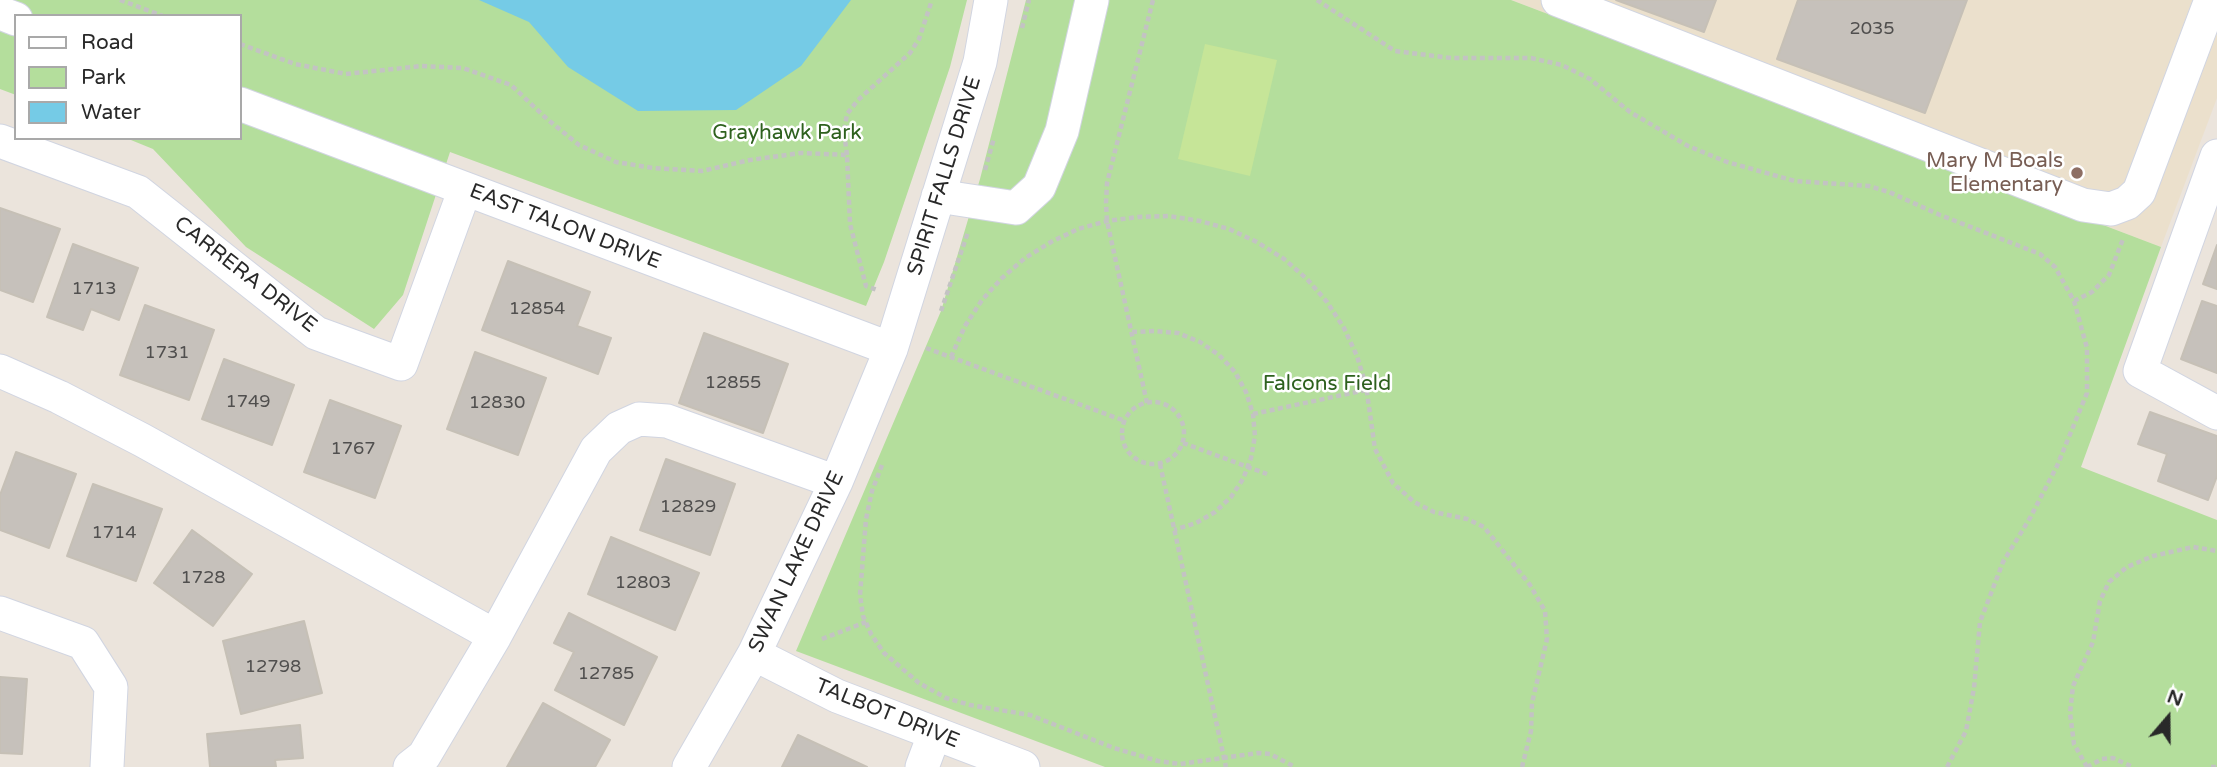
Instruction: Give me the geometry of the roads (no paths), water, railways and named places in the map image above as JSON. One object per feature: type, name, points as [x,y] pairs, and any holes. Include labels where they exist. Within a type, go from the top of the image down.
[{"type":"street","name":"SPIRIT FALLS DRIVE","points":[[891,349],[980,62],[991,0]]},
{"type":"street","points":[[938,196],[1016,208],[1039,187],[1062,131],[1092,0]]},
{"type":"street","points":[[1558,0],[2083,205],[2111,209],[2127,203],[2139,192],[2211,0]]},
{"type":"street","name":"EAST TALON DRIVE","points":[[242,105],[891,349]]},
{"type":"street","name":"CARRERA DRIVE","points":[[0,141],[138,192],[316,332],[401,364],[465,189]]},
{"type":"street","points":[[2217,156],[2140,371],[2217,413]]},
{"type":"street","name":"SWAN LAKE DRIVE","points":[[690,767],[754,654],[836,482],[891,349]]},
{"type":"street","points":[[0,371],[59,397],[142,440],[495,636]]},
{"type":"street","points":[[410,767],[424,756],[495,636],[596,450],[619,428],[639,418],[667,421],[836,482]]},
{"type":"street","points":[[0,613],[83,643],[111,687],[107,767]]},
{"type":"street","name":"TALBOT DRIVE","points":[[754,654],[838,696],[1023,767]]},
{"type":"street","points":[[922,767],[934,734]]},
{"type":"water","points":[[479,0],[851,0],[801,66],[736,110],[638,111],[568,67],[529,22]]},
{"type":"place","name":"Mary M Boals Elementary","points":[[2077,173]]},
{"type":"park label","name":"Grayhawk Park","points":[[787,133]]},
{"type":"park label","name":"Falcons Field","points":[[1327,384]]}]
